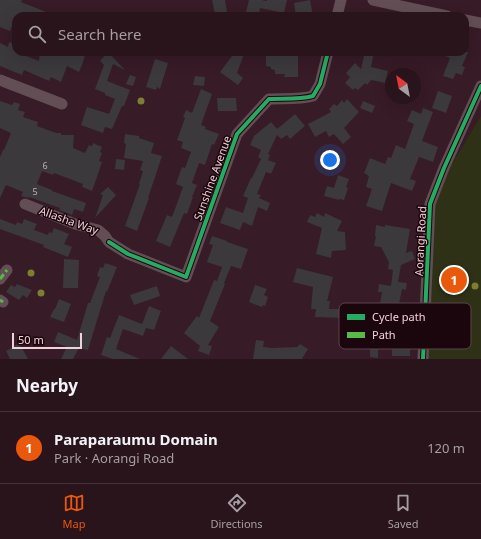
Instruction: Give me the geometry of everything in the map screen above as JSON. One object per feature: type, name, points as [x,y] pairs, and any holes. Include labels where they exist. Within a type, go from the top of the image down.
[{"type":"street","points":[[338,12],[341,0]]},
{"type":"street","points":[[373,0],[428,12]]},
{"type":"street","points":[[469,21],[481,23]]},
{"type":"street","name":"Sunshine Avenue","points":[[108,242],[128,254],[186,277],[237,134],[269,99],[313,96],[320,84],[327,56]]},
{"type":"street","points":[[0,80],[62,104]]},
{"type":"street","name":"Aorangi Road","points":[[426,303],[430,204],[444,168],[481,86]]},
{"type":"street","name":"Allasha Way","points":[[25,204],[75,224],[98,230],[104,234],[108,242]]},
{"type":"street","points":[[0,279],[7,270]]},
{"type":"street","name":"Aorangi Road","points":[[423,349],[423,359]]},
{"type":"green space","points":[[481,116],[481,359],[427,359],[427,349],[471,349],[471,303],[427,303],[428,204]]},
{"type":"building","points":[[0,0],[22,0],[21,2],[46,12],[12,12],[12,26],[10,31],[0,27]]},
{"type":"building","points":[[212,0],[225,0],[227,12],[215,12]]},
{"type":"building","points":[[249,0],[287,0],[284,12],[260,8],[259,12],[246,12]]},
{"type":"building","points":[[310,0],[312,12],[295,12],[294,3]]},
{"type":"building","points":[[9,42],[12,43],[12,56],[26,56],[39,61],[40,56],[85,56],[79,72],[67,66],[61,82],[51,77],[49,81],[24,70],[22,75],[0,66],[0,43],[8,47]]},
{"type":"building","points":[[104,56],[112,56],[125,70],[113,64],[107,81],[130,90],[124,106],[122,106],[112,129],[105,127],[103,133],[81,125],[87,107],[109,114],[115,99],[95,89],[104,65],[100,61]]},
{"type":"building","points":[[232,56],[243,56],[237,73],[243,78],[238,85],[220,72]]},
{"type":"building","points":[[266,56],[298,56],[298,77],[284,77],[285,74],[275,74],[275,70],[266,66]]},
{"type":"building","points":[[364,56],[373,56],[371,67],[385,70],[385,83],[371,80],[367,85],[365,83],[358,90],[355,88],[353,90],[345,83],[350,77],[346,73],[355,63],[361,69]]},
{"type":"building","points":[[445,56],[466,56],[462,66],[465,67],[462,75],[456,73],[453,79],[443,76],[450,58]]},
{"type":"building","points":[[155,59],[168,63],[160,89],[157,87],[156,90],[146,87]]},
{"type":"building","points":[[130,75],[136,77],[133,86],[126,84]]},
{"type":"building","points":[[195,76],[205,77],[204,86],[193,85]]},
{"type":"building","points":[[201,89],[212,94],[201,125],[206,127],[205,129],[219,134],[214,145],[212,144],[205,165],[199,163],[192,183],[197,185],[193,197],[187,214],[184,213],[170,247],[156,241],[167,215],[172,217],[183,187],[176,184],[182,167],[185,168],[191,152],[181,148],[183,142],[177,140],[185,118],[183,117],[186,110],[192,113]]},
{"type":"building","points":[[438,91],[452,96],[446,113],[432,108]]},
{"type":"building","points":[[217,98],[236,98],[237,111],[218,111]]},
{"type":"building","points":[[347,99],[359,112],[344,128],[351,137],[343,144],[334,134],[329,137],[326,131],[315,137],[308,124],[331,112],[329,109],[334,104],[337,106],[342,100],[344,103]]},
{"type":"building","points":[[0,101],[12,105],[14,102],[20,104],[18,110],[25,112],[23,117],[38,122],[37,126],[56,133],[61,133],[61,135],[74,135],[73,148],[85,153],[89,145],[92,146],[93,143],[102,147],[100,152],[102,153],[99,161],[102,162],[92,191],[82,187],[83,184],[54,173],[53,175],[42,171],[37,184],[86,203],[83,212],[74,209],[72,215],[59,210],[60,208],[29,197],[21,196],[23,192],[6,185],[0,198],[0,157],[11,133],[0,128]]},
{"type":"building","points":[[363,101],[375,106],[372,113],[360,108]]},
{"type":"building","points":[[423,108],[433,112],[422,141],[438,147],[433,162],[419,157],[410,179],[416,181],[412,191],[391,183],[382,211],[366,206],[372,189],[366,187],[369,176],[364,173],[370,158],[385,164],[388,157],[391,158],[396,145],[405,149],[414,124],[407,121],[412,110],[421,114]]},
{"type":"building","points":[[295,114],[305,126],[290,139],[287,135],[281,139],[277,135],[268,154],[270,155],[268,160],[276,163],[271,174],[266,172],[257,194],[261,195],[259,198],[270,203],[267,211],[258,207],[252,226],[243,222],[240,230],[220,223],[226,207],[243,213],[248,198],[243,196],[261,159],[258,157],[261,150],[250,145],[254,136],[271,122],[277,129]]},
{"type":"building","points":[[125,134],[139,136],[139,138],[154,143],[151,153],[162,156],[137,231],[125,226],[140,184],[143,171],[140,170],[143,161],[124,158],[126,144],[124,143]]},
{"type":"building","points":[[116,159],[125,160],[124,170],[115,169]]},
{"type":"building","points":[[338,175],[349,179],[344,200],[324,196],[327,186],[334,188]]},
{"type":"building","points":[[108,187],[116,195],[95,218],[103,195],[100,194]]},
{"type":"building","points":[[317,213],[324,217],[325,213],[342,221],[337,231],[345,232],[346,250],[332,251],[331,258],[316,254],[322,228],[307,222],[310,215],[315,217]]},
{"type":"building","points":[[0,219],[16,225],[17,222],[22,224],[24,219],[37,224],[34,230],[48,235],[49,232],[52,233],[54,228],[69,234],[64,244],[72,247],[68,257],[43,247],[44,245],[0,229]]},
{"type":"building","points":[[376,225],[410,229],[406,253],[412,251],[415,259],[401,265],[398,282],[407,283],[406,290],[402,289],[399,303],[380,303],[382,292],[378,292],[379,284],[391,286],[393,270],[388,269],[389,262],[381,247],[374,246]]},
{"type":"building","points":[[212,236],[248,249],[241,269],[231,266],[210,321],[219,327],[208,345],[212,346],[209,355],[198,351],[200,346],[184,333],[197,316],[199,318],[214,280],[217,281],[222,267],[207,262],[213,245],[209,244]]},
{"type":"building","points":[[64,259],[79,260],[78,288],[63,288]]},
{"type":"building","points":[[105,263],[117,267],[107,292],[106,291],[88,350],[79,348],[73,359],[61,359],[67,347],[54,342],[58,332],[77,340],[88,303],[90,303],[100,277],[97,276],[100,267],[103,268]]},
{"type":"building","points":[[297,268],[333,277],[327,301],[330,301],[329,309],[339,309],[339,318],[315,317],[316,309],[311,309],[313,287],[293,282]]},
{"type":"building","points":[[17,284],[32,290],[27,298],[23,295],[19,300],[6,292],[11,285],[15,287]]},
{"type":"building","points":[[255,285],[267,289],[264,295],[268,297],[265,306],[263,305],[262,307],[249,302]]},
{"type":"building","points":[[157,286],[160,296],[134,305],[130,295]]},
{"type":"building","points":[[59,299],[71,304],[64,322],[50,317]]},
{"type":"building","points":[[149,306],[161,311],[154,330],[146,328],[143,336],[123,329],[116,349],[140,359],[113,359],[101,355],[107,337],[110,338],[119,315],[142,324]]},
{"type":"building","points":[[256,340],[264,341],[263,347],[297,347],[300,344],[308,349],[302,359],[253,359]]},
{"type":"building","points":[[19,343],[28,359],[10,359],[6,351]]},
{"type":"building","points":[[171,346],[188,359],[161,359]]},
{"type":"building","points":[[370,349],[378,349],[378,358],[370,357]]},
{"type":"building","points":[[392,349],[410,349],[410,356],[392,356]]},
{"type":"marked path","points":[[0,279],[7,270]]},
{"type":"cycle path","points":[[109,242],[128,254],[186,277],[237,134],[269,99],[313,96],[320,84],[327,56]]},
{"type":"cycle path","points":[[426,303],[430,204],[444,168],[481,86]]},
{"type":"cycle path","points":[[423,349],[423,359]]},
{"type":"place","name":"Paraparaumu Domain","points":[[454,280]]}]
